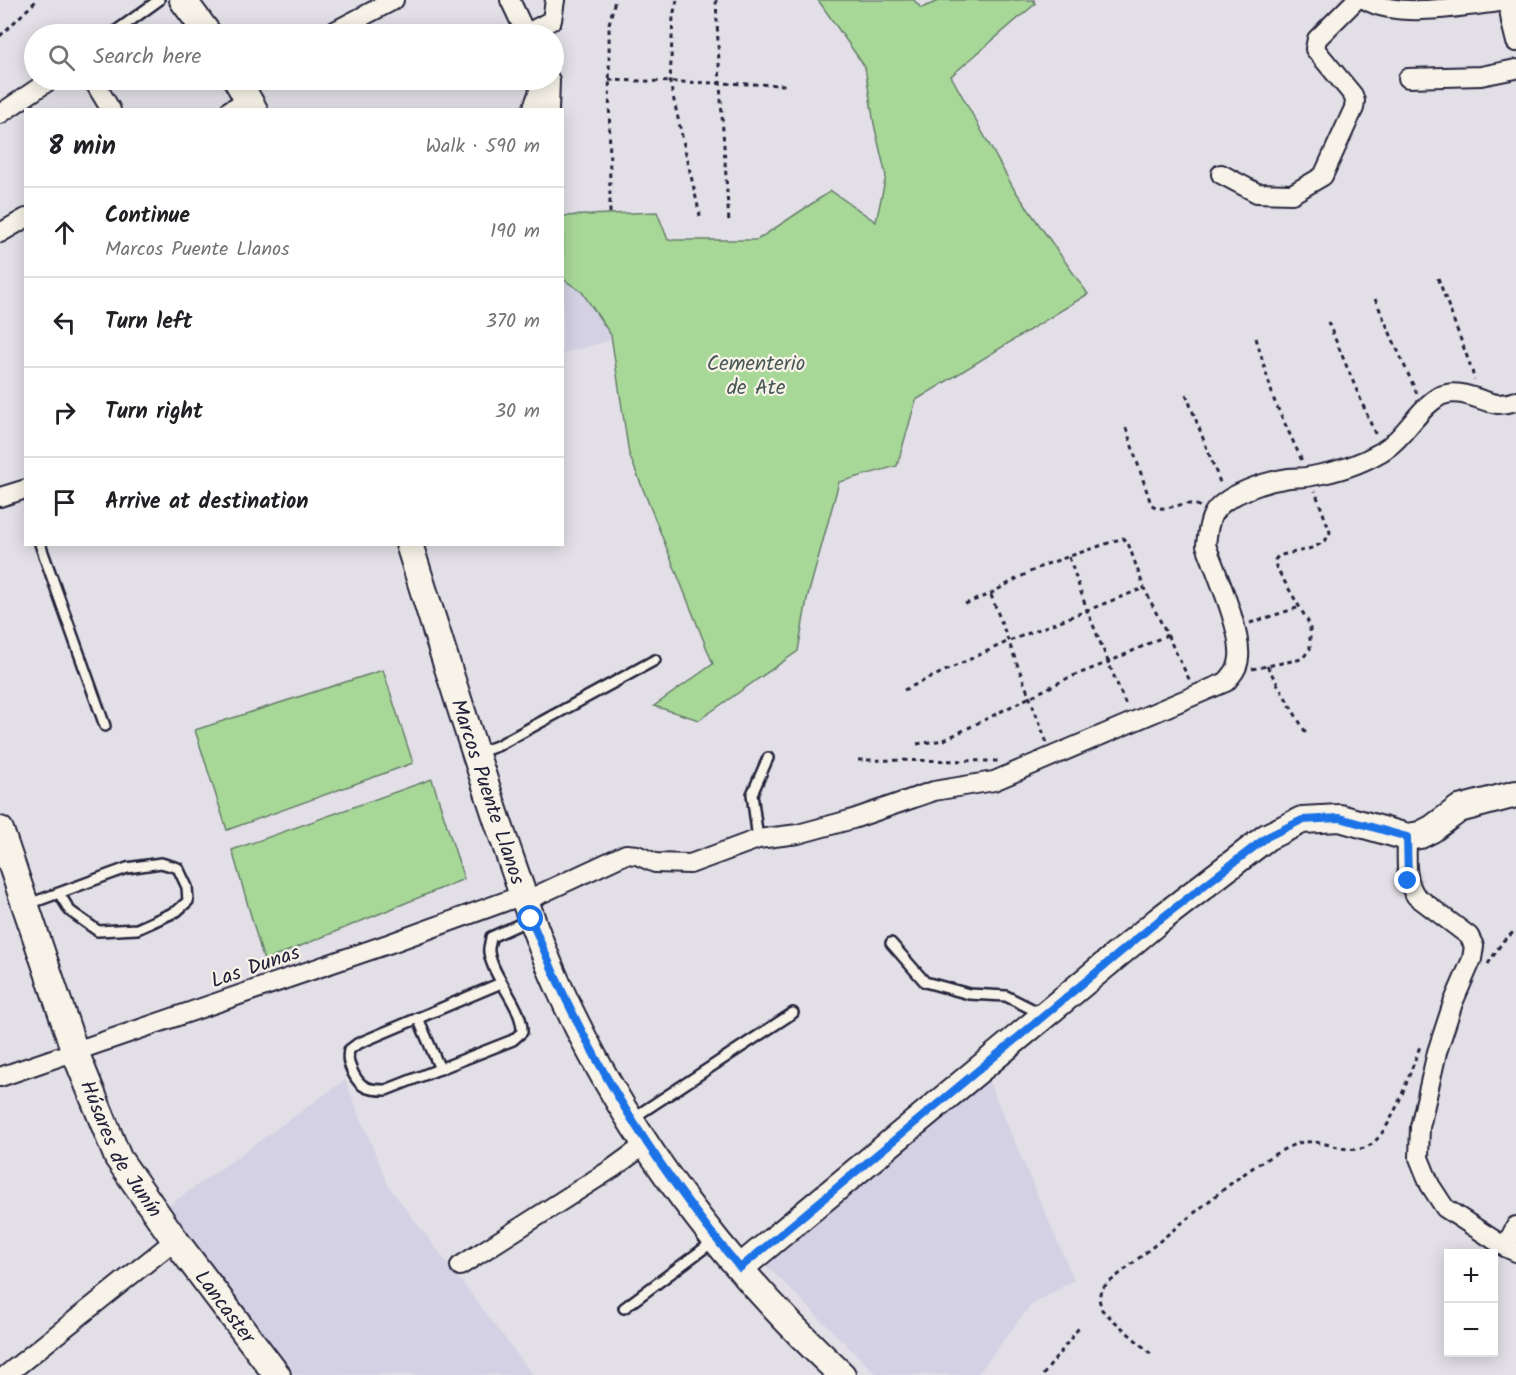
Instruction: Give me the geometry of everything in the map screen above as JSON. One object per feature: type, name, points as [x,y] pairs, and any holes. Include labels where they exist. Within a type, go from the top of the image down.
[{"type":"street","points":[[183,0],[201,24]]},
{"type":"street","points":[[510,0],[521,24]]},
{"type":"street","points":[[552,24],[555,0]]},
{"type":"street","points":[[1221,174],[1257,193],[1292,194],[1323,176],[1354,108],[1355,101],[1353,95],[1315,49],[1317,39],[1356,0]]},
{"type":"street","points":[[1366,0],[1386,8],[1416,11],[1508,0],[1516,42]]},
{"type":"street","points":[[348,24],[391,1]]},
{"type":"street","points":[[1408,78],[1481,76],[1516,69]]},
{"type":"street","points":[[0,114],[35,90]]},
{"type":"street","points":[[99,90],[110,108]]},
{"type":"street","points":[[533,108],[539,90]]},
{"type":"street","points":[[549,108],[550,90]]},
{"type":"street","points":[[1,230],[24,219]]},
{"type":"street","points":[[1235,672],[1239,659],[1239,640],[1206,545],[1213,514],[1227,500],[1254,487],[1287,478],[1310,477],[1347,468],[1382,452],[1404,435],[1424,409],[1441,396],[1454,394],[1475,396],[1497,404],[1516,401]]},
{"type":"street","points":[[0,497],[23,492]]},
{"type":"street","name":"Marcos Puente Llanos","points":[[410,546],[526,905],[561,992],[578,1027],[646,1144],[716,1240],[832,1372]]},
{"type":"street","name":"Las Dunas","points":[[0,1077],[376,948],[526,905],[626,854],[637,855],[655,863],[690,864],[758,839],[798,834],[853,819],[934,791],[994,781],[1132,720],[1226,682],[1235,672]]},
{"type":"street","points":[[740,1268],[1158,921],[1267,837],[1302,820],[1340,818],[1407,837],[1420,835],[1459,809],[1516,794]]},
{"type":"street","name":"Húsares de Junín","points":[[0,830],[75,1052],[118,1158],[175,1240]]},
{"type":"street","points":[[1407,837],[1410,889],[1469,936],[1474,946],[1472,959],[1453,1003],[1437,1052],[1420,1127],[1419,1158],[1430,1185],[1445,1208],[1511,1250],[1516,1226]]},
{"type":"street","points":[[460,1266],[614,1168],[646,1144]]},
{"type":"street","points":[[0,1367],[6,1375],[175,1240]]},
{"type":"street","name":"Lancaster","points":[[175,1240],[277,1375]]},
{"type":"lane","points":[[126,24],[159,0]]},
{"type":"lane","points":[[41,546],[105,726]]},
{"type":"lane","points":[[475,753],[497,746],[655,660]]},
{"type":"lane","points":[[758,839],[752,794],[768,758]]},
{"type":"lane","points":[[25,906],[58,893],[127,868],[161,863],[178,868],[187,887],[188,901],[177,911],[137,929],[98,931],[70,911],[58,893]]},
{"type":"lane","points":[[501,983],[357,1044],[349,1050],[347,1060],[358,1084],[372,1090],[386,1090],[513,1040],[522,1032],[523,1023],[501,983],[489,951],[491,937],[526,905]]},
{"type":"lane","points":[[891,943],[925,982],[969,994],[1006,996],[1034,1010],[1042,1018]]},
{"type":"lane","points":[[630,1119],[793,1013]]},
{"type":"lane","points":[[418,1018],[440,1069]]},
{"type":"lane","points":[[624,1308],[716,1240]]},
{"type":"path","points":[[0,36],[37,0]]},
{"type":"path","points":[[610,213],[609,24],[615,0]]},
{"type":"path","points":[[677,0],[670,83],[701,220]]},
{"type":"path","points":[[716,0],[729,223]]},
{"type":"path","points":[[609,80],[788,86]]},
{"type":"path","points":[[1438,278],[1472,370],[1475,396]]},
{"type":"path","points":[[1375,299],[1424,409]]},
{"type":"path","points":[[1328,322],[1382,452]]},
{"type":"path","points":[[1235,672],[1302,659],[1310,649],[1310,624],[1276,567],[1275,560],[1278,556],[1324,544],[1330,532],[1310,477],[1274,400],[1256,338]]},
{"type":"path","points":[[1186,394],[1227,500]]},
{"type":"path","points":[[1126,428],[1151,504],[1155,508],[1161,509],[1184,503],[1196,504],[1213,514]]},
{"type":"path","points":[[965,604],[990,594],[1025,574],[1123,538],[1128,543],[1144,588],[1196,694]]},
{"type":"path","points":[[1068,557],[1132,720]]},
{"type":"path","points":[[904,690],[1009,641],[1144,588]]},
{"type":"path","points":[[990,594],[1052,756]]},
{"type":"path","points":[[1235,628],[1300,607]]},
{"type":"path","points":[[917,744],[944,740],[1029,696],[1167,635]]},
{"type":"path","points":[[1267,666],[1306,733]]},
{"type":"path","points":[[858,760],[1000,761]]},
{"type":"path","points":[[1464,978],[1473,975],[1488,964],[1503,941],[1516,930]]},
{"type":"path","points":[[1151,1354],[1102,1310],[1099,1299],[1101,1290],[1245,1172],[1293,1144],[1313,1141],[1355,1151],[1365,1149],[1375,1141],[1393,1114],[1423,1039]]},
{"type":"path","points":[[1043,1375],[1081,1325]]},
{"type":"shaded area","points":[[564,280],[582,292],[611,335],[612,340],[564,353]]},
{"type":"shaded area","points":[[345,1080],[389,1187],[533,1375],[294,1375],[167,1207]]},
{"type":"shaded area","points":[[988,1080],[1074,1280],[1030,1306],[977,1375],[877,1375],[765,1264]]},
{"type":"green space","name":"Cementerio de Ate","points":[[818,0],[914,0],[921,8],[941,0],[1034,0],[1035,4],[951,76],[1014,189],[1088,294],[916,400],[897,466],[839,482],[807,599],[798,651],[699,720],[654,706],[713,664],[629,454],[611,335],[582,292],[564,280],[564,216],[657,212],[668,240],[757,240],[831,191],[876,222],[886,176],[874,124],[865,67]]},
{"type":"green space","points":[[383,670],[413,763],[227,830],[195,730]]},
{"type":"green space","points":[[432,779],[464,879],[264,961],[232,850]]},
{"type":"route","points":[[531,919],[561,992],[594,1059],[663,1169],[740,1268],[1158,921],[1267,837],[1302,820],[1340,818],[1394,832],[1407,837],[1408,881]]}]
